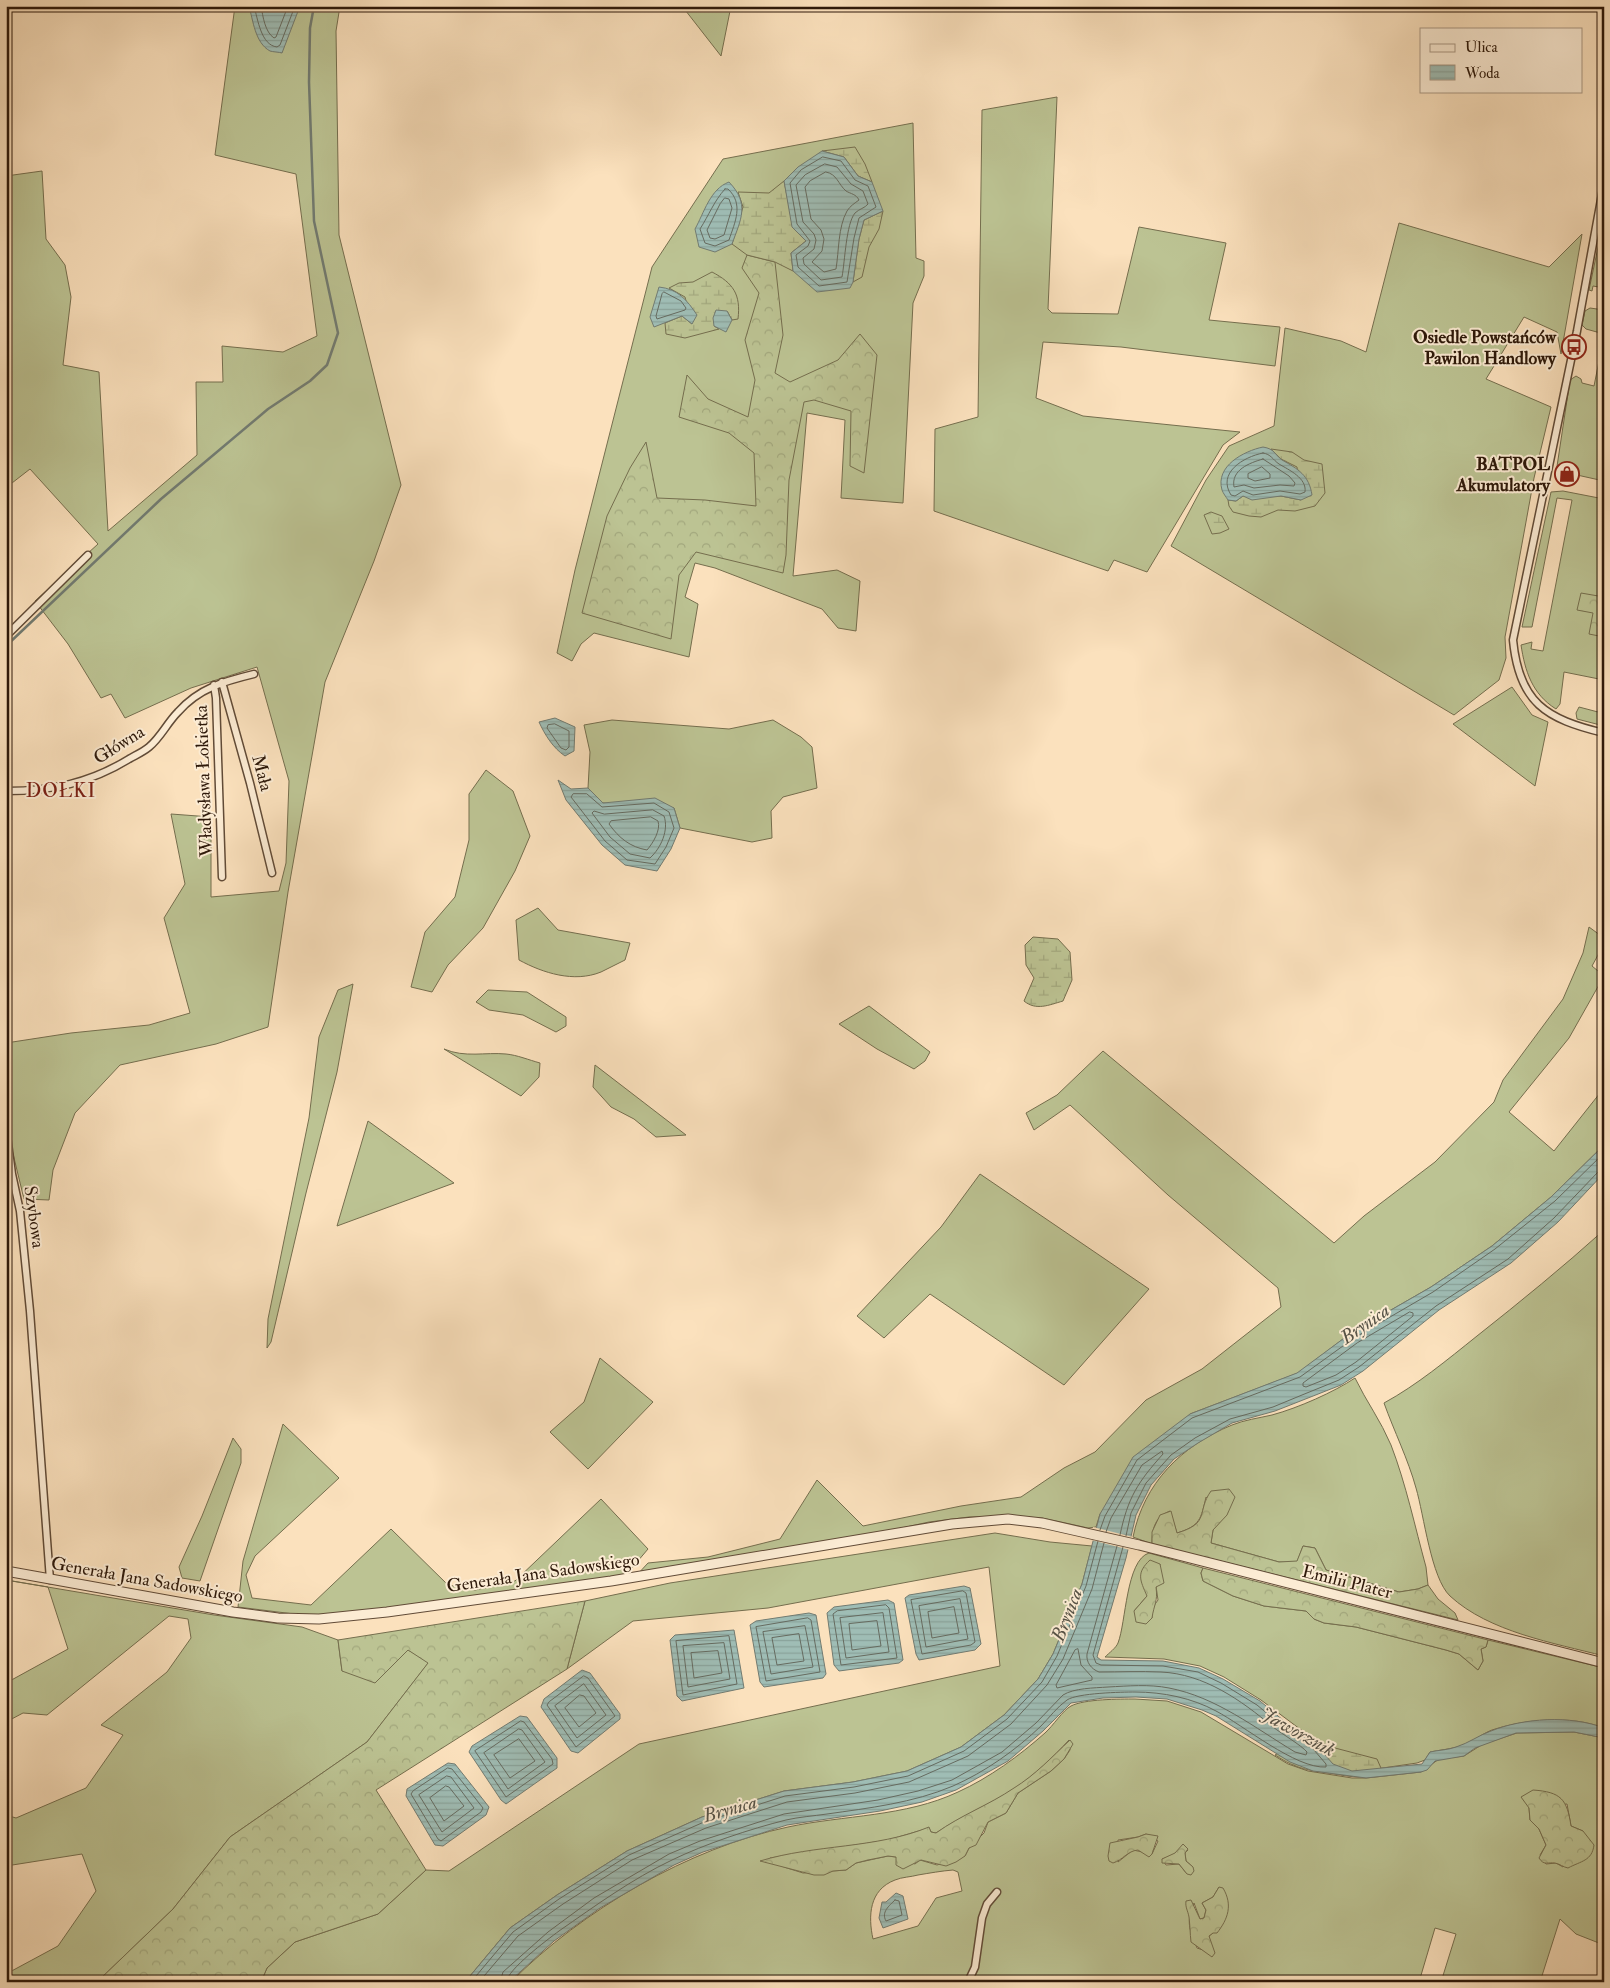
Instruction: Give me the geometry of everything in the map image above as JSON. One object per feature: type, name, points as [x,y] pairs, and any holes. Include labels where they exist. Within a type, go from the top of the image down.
[{"type":"street","points":[[1604,183],[1575,339],[1513,640],[1519,674],[1532,699],[1556,717],[1577,727],[1604,733]]},
{"type":"street","points":[[6,636],[88,555]]},
{"type":"street","name":"Główna","points":[[6,791],[34,791],[79,783],[116,767],[148,748],[186,703],[197,694],[222,682],[254,674]]},
{"type":"street","name":"Mała","points":[[222,682],[272,872]]},
{"type":"street","name":"Władysława Łokietka","points":[[214,685],[222,877]]},
{"type":"street","name":"Szybowa","points":[[6,1128],[20,1211],[30,1311],[50,1580]]},
{"type":"street","name":"Generała Jana Sadowskiego","points":[[6,1571],[233,1612],[278,1618],[319,1619],[378,1613],[611,1581],[979,1520],[1042,1523],[1083,1532]]},
{"type":"street","name":"Emilii Plater","points":[[1083,1532],[1604,1663]]},
{"type":"street","points":[[968,1982],[975,1967],[982,1918],[987,1904],[997,1892]]},
{"type":"green space","points":[[235,6],[340,6],[336,31],[339,235],[401,485],[374,561],[325,682],[288,892],[268,1027],[216,1044],[120,1065],[75,1113],[53,1170],[49,1200],[24,1199],[6,1125],[6,1043],[71,1033],[149,1025],[190,1013],[164,918],[185,884],[171,814],[211,817],[211,897],[279,891],[286,863],[289,781],[257,667],[191,688],[125,718],[111,694],[101,698],[68,644],[35,601],[98,544],[30,469],[12,483],[6,476],[6,176],[42,171],[46,239],[65,265],[71,297],[63,365],[99,372],[108,531],[197,455],[196,382],[223,382],[222,346],[283,352],[317,336],[296,174],[215,155]]},
{"type":"green space","points":[[682,6],[731,6],[721,56]]},
{"type":"green space","points":[[1057,97],[1048,309],[1052,313],[1118,314],[1139,227],[1226,243],[1209,320],[1280,327],[1275,366],[1121,347],[1043,342],[1036,398],[1083,416],[1240,432],[1223,445],[1147,572],[1114,560],[1108,571],[934,511],[935,429],[978,417],[982,110]]},
{"type":"green space","points":[[913,123],[916,258],[924,261],[924,276],[913,303],[903,503],[841,498],[845,420],[807,413],[793,576],[837,570],[860,581],[856,631],[838,628],[822,609],[715,568],[695,563],[685,597],[698,604],[689,657],[594,633],[581,644],[572,661],[557,653],[575,570],[652,267],[723,159]]},
{"type":"green space","points":[[855,147],[865,164],[872,182],[858,176],[844,157],[822,151]]},
{"type":"green space","points":[[784,181],[793,227],[806,241],[791,253],[793,271],[775,262],[747,255],[732,244],[743,207],[738,192],[769,193]]},
{"type":"green space","points":[[883,211],[879,229],[869,247],[862,277],[853,282],[859,239],[864,220]]},
{"type":"green space","points":[[1604,219],[1604,288],[1593,286],[1592,291],[1589,290]]},
{"type":"green space","points":[[1399,223],[1549,267],[1582,234],[1561,354],[1557,332],[1524,317],[1486,379],[1551,407],[1534,478],[1505,637],[1506,658],[1499,680],[1454,715],[1171,546],[1206,480],[1229,446],[1274,426],[1285,328],[1341,341],[1366,352]]},
{"type":"green space","points":[[747,255],[775,262],[783,335],[775,373],[790,382],[838,360],[860,334],[877,355],[864,473],[850,466],[851,411],[814,400],[804,402],[789,480],[786,555],[783,573],[696,552],[679,575],[671,639],[582,613],[607,516],[630,468],[646,442],[657,498],[705,500],[756,506],[754,453],[729,433],[679,417],[687,375],[708,399],[748,417],[755,380],[745,340],[759,293],[742,268]]},
{"type":"green space","points":[[712,272],[725,280],[734,290],[739,310],[738,319],[732,320],[727,311],[714,326],[719,329],[685,338],[666,334],[665,323],[682,316],[692,324],[685,297],[669,288],[679,283],[693,282]]},
{"type":"green space","points":[[1590,308],[1604,310],[1604,334],[1586,329],[1582,325],[1585,311]]},
{"type":"green space","points":[[1604,336],[1604,481],[1577,475],[1577,471],[1564,468],[1562,480],[1556,478],[1556,473],[1570,380],[1576,376],[1581,379],[1582,383],[1594,386]]},
{"type":"green space","points":[[1271,449],[1292,452],[1304,460],[1322,464],[1325,493],[1315,506],[1295,511],[1278,510],[1261,517],[1233,512],[1228,500],[1236,501],[1243,496],[1281,496],[1301,500],[1297,467],[1281,459]]},
{"type":"green space","points":[[1563,491],[1604,499],[1604,680],[1564,672],[1560,704],[1556,709],[1535,689],[1525,664],[1521,645],[1532,642],[1531,649],[1543,651],[1572,500],[1557,498],[1532,627],[1522,627],[1551,492]]},
{"type":"green space","points":[[1211,512],[1222,516],[1229,529],[1212,534],[1204,515]]},
{"type":"green space","points":[[1581,593],[1604,597],[1604,637],[1589,634],[1593,613],[1577,610]]},
{"type":"green space","points":[[1604,682],[1604,726],[1577,719],[1576,713],[1579,707],[1598,712]]},
{"type":"green space","points":[[1512,687],[1532,715],[1548,722],[1535,786],[1453,724]]},
{"type":"green space","points":[[612,720],[729,729],[773,720],[801,737],[812,747],[817,788],[783,797],[771,811],[772,838],[752,842],[680,828],[674,808],[603,803],[588,788],[590,752],[584,725]]},
{"type":"green space","points":[[486,770],[513,791],[530,836],[515,871],[483,928],[448,965],[432,992],[411,987],[425,932],[455,897],[469,840],[469,794]]},
{"type":"green space","points":[[538,908],[558,930],[630,943],[625,960],[601,972],[580,977],[548,972],[519,960],[516,920]]},
{"type":"green space","points":[[1589,927],[1604,938],[1604,944],[1592,966],[1604,976],[1569,1038],[1509,1112],[1554,1151],[1604,1088],[1604,1145],[1551,1197],[1492,1246],[1431,1287],[1351,1333],[1298,1373],[1190,1414],[1100,1514],[1096,1527],[1088,1528],[1043,1518],[969,1517],[929,1522],[856,1538],[636,1576],[648,1563],[708,1557],[780,1539],[817,1480],[863,1526],[961,1506],[1021,1497],[1064,1468],[1095,1452],[1146,1400],[1202,1369],[1281,1307],[1278,1288],[1168,1195],[1070,1105],[1034,1130],[1026,1113],[1057,1095],[1103,1051],[1334,1243],[1364,1216],[1435,1162],[1494,1102],[1503,1080],[1563,999],[1583,953]]},
{"type":"green space","points":[[1033,937],[1058,939],[1070,952],[1072,980],[1063,1001],[1033,1006],[1024,1001],[1034,978],[1026,965],[1025,945]]},
{"type":"green space","points":[[353,984],[337,1072],[271,1342],[267,1348],[268,1319],[309,1118],[319,1037],[338,990]]},
{"type":"green space","points":[[488,990],[527,992],[566,1017],[566,1026],[556,1032],[523,1015],[489,1010],[476,1002]]},
{"type":"green space","points":[[869,1006],[930,1052],[925,1061],[914,1069],[877,1049],[839,1024]]},
{"type":"green space","points":[[444,1049],[467,1054],[514,1055],[540,1063],[539,1077],[521,1096]]},
{"type":"green space","points":[[595,1065],[686,1135],[656,1137],[634,1119],[611,1107],[593,1087]]},
{"type":"green space","points":[[368,1121],[454,1183],[337,1226]]},
{"type":"green space","points":[[980,1174],[1149,1289],[1064,1385],[930,1294],[884,1338],[857,1316],[941,1227]]},
{"type":"green space","points":[[1604,1230],[1604,1656],[1523,1635],[1483,1619],[1450,1596],[1443,1587],[1433,1561],[1413,1477],[1384,1403],[1443,1363],[1541,1284]]},
{"type":"green space","points":[[600,1358],[653,1402],[588,1469],[550,1432],[584,1402]]},
{"type":"green space","points":[[1355,1378],[1391,1445],[1406,1490],[1426,1567],[1428,1585],[1418,1589],[1399,1592],[1326,1570],[1315,1548],[1303,1546],[1297,1562],[1279,1562],[1211,1543],[1213,1530],[1226,1515],[1206,1497],[1201,1516],[1191,1528],[1177,1533],[1170,1511],[1161,1516],[1155,1524],[1152,1544],[1133,1537],[1138,1518],[1146,1500],[1156,1483],[1181,1455],[1214,1434],[1237,1423],[1272,1415],[1304,1404],[1337,1389]]},
{"type":"green space","points":[[283,1424],[339,1478],[255,1556],[246,1575],[252,1598],[311,1605],[391,1529],[448,1585],[475,1590],[515,1581],[601,1499],[648,1549],[626,1575],[326,1618],[238,1607],[243,1561]]},
{"type":"green space","points":[[233,1438],[241,1449],[241,1463],[200,1581],[182,1578],[179,1567],[202,1516]]},
{"type":"green space","points":[[1229,1489],[1235,1497],[1227,1515],[1213,1530],[1211,1543],[1279,1562],[1297,1561],[1303,1546],[1315,1548],[1326,1570],[1399,1592],[1418,1589],[1428,1585],[1438,1599],[1455,1613],[1458,1620],[1152,1544],[1152,1532],[1160,1515],[1171,1511],[1177,1533],[1188,1529],[1199,1521],[1211,1491]]},
{"type":"green space","points":[[995,1533],[1050,1542],[1092,1546],[1082,1584],[1053,1654],[1038,1679],[1004,1715],[961,1747],[907,1771],[853,1782],[784,1791],[702,1817],[627,1851],[557,1895],[510,1928],[465,1982],[261,1982],[267,1968],[295,1942],[378,1914],[426,1870],[449,1871],[639,1744],[1000,1666],[989,1567],[768,1608],[633,1621],[567,1669],[585,1601],[670,1583]]},
{"type":"green space","points":[[1149,1553],[1203,1568],[1201,1573],[1203,1581],[1233,1596],[1264,1606],[1306,1611],[1314,1619],[1324,1623],[1356,1627],[1446,1650],[1459,1654],[1478,1670],[1483,1661],[1481,1649],[1486,1647],[1488,1640],[1604,1668],[1604,1728],[1577,1721],[1563,1720],[1519,1723],[1492,1730],[1461,1746],[1430,1752],[1425,1760],[1417,1763],[1369,1770],[1320,1748],[1312,1738],[1261,1700],[1224,1677],[1200,1666],[1164,1659],[1105,1657],[1118,1643],[1131,1579],[1141,1558]],"holes":[[[1160,1564],[1156,1586],[1158,1600],[1153,1607],[1152,1618],[1134,1611],[1147,1596]]]},
{"type":"green space","points":[[1150,1560],[1160,1564],[1164,1583],[1156,1587],[1156,1600],[1152,1618],[1146,1624],[1136,1622],[1134,1611],[1147,1596],[1141,1573]]},
{"type":"green space","points":[[1203,1568],[1488,1640],[1486,1647],[1481,1649],[1483,1661],[1478,1670],[1459,1654],[1446,1650],[1356,1627],[1324,1623],[1314,1619],[1306,1611],[1264,1606],[1233,1596],[1203,1581],[1201,1573]]},
{"type":"green space","points":[[48,1587],[214,1615],[302,1627],[338,1640],[342,1671],[408,1650],[429,1662],[367,1742],[230,1837],[173,1909],[97,1982],[6,1982],[6,1974],[58,1946],[96,1891],[82,1854],[6,1866],[6,1815],[16,1818],[86,1788],[123,1735],[101,1725],[167,1672],[191,1638],[188,1619],[169,1616],[47,1715],[23,1713],[6,1722],[6,1683],[68,1649]]},
{"type":"green space","points":[[585,1601],[567,1669],[376,1790],[426,1870],[378,1914],[295,1942],[267,1968],[261,1982],[97,1982],[173,1909],[230,1837],[367,1742],[428,1663],[408,1650],[375,1683],[342,1671],[338,1640]]},
{"type":"green space","points":[[1128,1699],[1167,1701],[1201,1712],[1288,1764],[1308,1771],[1352,1778],[1421,1772],[1439,1759],[1464,1756],[1483,1744],[1517,1733],[1574,1732],[1604,1738],[1604,1945],[1576,1934],[1560,1919],[1540,1982],[1441,1982],[1456,1934],[1435,1928],[1419,1982],[511,1982],[570,1930],[639,1885],[676,1866],[713,1850],[788,1827],[896,1811],[938,1800],[970,1786],[1003,1766],[1045,1733],[1071,1706],[1093,1701]],"holes":[[[1069,1740],[1070,1750],[1064,1759],[1051,1771],[1018,1793],[1006,1813],[988,1822],[984,1833],[969,1848],[965,1856],[937,1865],[920,1860],[915,1864],[888,1856],[856,1863],[846,1870],[803,1873],[784,1867],[770,1858],[888,1840],[929,1828],[931,1832],[936,1833],[1022,1784],[1050,1760]],[[1567,1804],[1571,1826],[1583,1831],[1563,1867],[1556,1863],[1546,1864],[1540,1855],[1546,1845],[1539,1829],[1530,1820],[1529,1808]],[[1146,1834],[1158,1841],[1152,1854],[1133,1850],[1118,1862],[1118,1840]],[[1188,1850],[1185,1853],[1186,1861],[1193,1867],[1187,1874],[1179,1864],[1166,1865],[1162,1859]],[[953,1870],[958,1872],[962,1891],[936,1898],[918,1926],[873,1939],[871,1913],[875,1897],[886,1884],[898,1879]],[[1219,1887],[1213,1933],[1209,1936],[1210,1941],[1206,1951],[1197,1948],[1189,1921],[1194,1903],[1200,1919],[1204,1918],[1206,1910],[1202,1903],[1213,1897]]]},
{"type":"green space","points":[[1308,1737],[1335,1748],[1377,1759],[1384,1775],[1359,1777],[1310,1770],[1290,1764],[1275,1755]]},
{"type":"green space","points":[[1070,1740],[1073,1744],[1064,1759],[1051,1771],[1018,1793],[1006,1813],[988,1822],[976,1845],[969,1848],[965,1856],[946,1866],[921,1860],[903,1869],[896,1865],[896,1857],[888,1856],[856,1863],[846,1870],[833,1871],[824,1875],[814,1875],[760,1861],[802,1852],[888,1839],[929,1827],[931,1832],[936,1833],[1022,1783]]},
{"type":"green space","points":[[1533,1790],[1556,1795],[1565,1803],[1571,1826],[1583,1831],[1594,1845],[1588,1857],[1568,1868],[1557,1863],[1544,1863],[1539,1858],[1546,1845],[1539,1829],[1530,1820],[1529,1808],[1521,1797]]},
{"type":"green space","points":[[1146,1834],[1158,1836],[1152,1854],[1149,1857],[1138,1850],[1113,1863],[1109,1861],[1110,1843]]},
{"type":"green space","points":[[1183,1844],[1188,1849],[1185,1853],[1186,1861],[1193,1867],[1194,1871],[1191,1875],[1187,1874],[1179,1864],[1162,1863],[1162,1859],[1175,1853]]},
{"type":"green space","points":[[1219,1887],[1223,1888],[1226,1894],[1228,1912],[1217,1933],[1209,1936],[1215,1953],[1212,1957],[1191,1942],[1186,1901],[1191,1900],[1200,1919],[1204,1918],[1206,1910],[1202,1903],[1213,1897]]},
{"type":"water","points":[[249,6],[300,6],[282,53],[270,51],[261,43],[255,31]]},
{"type":"water","points":[[822,151],[844,157],[858,176],[872,182],[883,211],[864,220],[859,239],[853,282],[850,288],[817,292],[793,271],[791,253],[806,241],[792,227],[784,181],[798,167]]},
{"type":"water","points":[[729,182],[740,197],[742,205],[741,219],[732,244],[715,252],[699,247],[695,229],[712,196],[722,185]]},
{"type":"water","points":[[659,287],[672,290],[686,300],[697,315],[692,324],[682,316],[654,327],[650,317]]},
{"type":"water","points":[[716,310],[727,311],[732,320],[726,332],[714,326],[713,318]]},
{"type":"water","points":[[1263,447],[1272,450],[1282,460],[1302,473],[1311,488],[1312,495],[1301,500],[1281,496],[1252,500],[1243,496],[1236,501],[1228,500],[1222,490],[1221,481],[1227,467],[1240,456]]},
{"type":"water","points":[[555,718],[575,727],[574,751],[565,756],[550,741],[539,722]]},
{"type":"water","points":[[558,780],[571,789],[588,788],[603,803],[655,798],[674,808],[680,828],[671,849],[657,871],[625,865],[602,845],[566,800]]},
{"type":"water","name":"Brynica","points":[[1604,1145],[1604,1173],[1558,1222],[1511,1263],[1439,1310],[1363,1371],[1341,1385],[1275,1411],[1232,1423],[1174,1459],[1151,1485],[1136,1515],[1126,1558],[1097,1657],[1101,1660],[1163,1661],[1199,1668],[1223,1679],[1260,1701],[1296,1731],[1311,1739],[1333,1764],[1352,1771],[1422,1764],[1430,1752],[1453,1748],[1504,1727],[1532,1721],[1562,1720],[1591,1724],[1604,1728],[1604,1738],[1574,1732],[1516,1733],[1475,1748],[1464,1756],[1435,1761],[1427,1770],[1421,1772],[1366,1778],[1313,1771],[1290,1762],[1216,1716],[1167,1699],[1136,1697],[1103,1698],[1071,1703],[1043,1731],[1008,1761],[956,1790],[922,1802],[880,1811],[787,1825],[703,1852],[674,1865],[600,1908],[554,1941],[509,1982],[465,1982],[510,1928],[557,1895],[627,1851],[702,1817],[784,1791],[853,1782],[907,1771],[961,1747],[1004,1715],[1038,1679],[1053,1654],[1082,1584],[1100,1514],[1133,1457],[1190,1414],[1297,1373],[1351,1333],[1431,1287],[1492,1246],[1551,1197]]},
{"type":"water","points":[[964,1586],[970,1588],[981,1644],[975,1650],[919,1660],[916,1654],[905,1598],[909,1595]]},
{"type":"water","points":[[888,1600],[894,1603],[903,1660],[899,1663],[839,1671],[834,1665],[827,1613],[834,1607]]},
{"type":"water","points":[[809,1613],[816,1615],[826,1674],[823,1678],[764,1687],[760,1682],[750,1625],[756,1621]]},
{"type":"water","points":[[734,1630],[744,1688],[682,1701],[677,1696],[670,1640],[675,1635]]},
{"type":"water","points":[[582,1670],[590,1673],[620,1714],[620,1719],[578,1753],[571,1751],[541,1707],[544,1699]]},
{"type":"water","points":[[520,1716],[527,1717],[557,1758],[557,1768],[506,1804],[501,1800],[469,1752],[472,1746]]},
{"type":"water","points":[[448,1763],[455,1764],[489,1807],[486,1815],[443,1846],[435,1845],[406,1796],[407,1789]]},
{"type":"water","points":[[896,1893],[903,1896],[908,1919],[883,1928],[879,1918],[882,1902],[886,1902]]},
{"type":"pier","points":[[1093,1527],[1133,1537],[1130,1550],[1091,1540]]},
{"type":"waterway","points":[[6,646],[161,499],[268,409],[310,381],[327,365],[338,333],[314,221],[309,82],[310,28],[314,6]]},
{"type":"place","name":"Osiedle Powstańców Pawilon Handlowy","points":[[1574,347]]},
{"type":"place","name":"BATPOL Akumulatory","points":[[1567,474]]},
{"type":"district","name":"DOŁKI","points":[[61,791]]},
{"type":"water label","name":"Jaworznik","points":[[1298,1732]]}]
